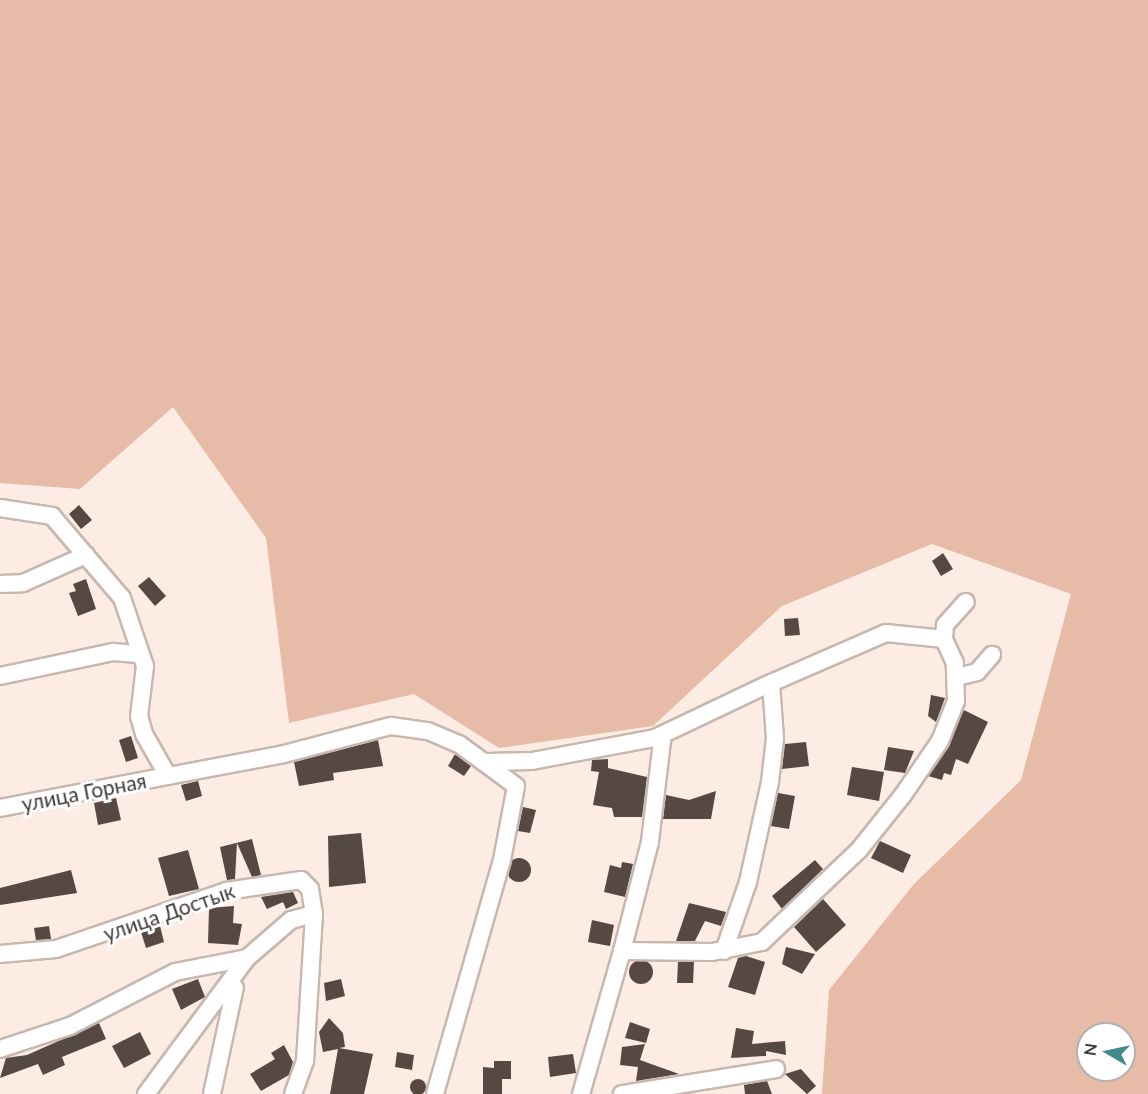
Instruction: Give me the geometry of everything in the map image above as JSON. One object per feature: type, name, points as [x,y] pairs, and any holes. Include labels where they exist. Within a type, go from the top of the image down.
[{"type":"street","points":[[0,508],[52,516],[122,598],[133,623],[137,654],[145,666],[139,716],[144,734],[168,776]]},
{"type":"street","points":[[0,584],[23,583],[86,555]]},
{"type":"street","points":[[622,951],[724,951],[762,942],[859,850],[940,741],[956,701],[957,677],[944,639],[945,625],[966,602]]},
{"type":"street","points":[[487,762],[532,761],[655,738],[771,683],[886,633],[944,639]]},
{"type":"street","points":[[0,676],[113,652],[137,654]]},
{"type":"street","points":[[957,677],[977,672],[992,655]]},
{"type":"street","points":[[724,951],[748,882],[770,782],[775,738],[771,683]]},
{"type":"street","name":"улица Горная","points":[[0,808],[284,754],[391,726],[441,736],[487,762],[516,786],[517,800],[435,1094]]},
{"type":"street","points":[[581,1094],[622,951],[660,777],[662,741],[655,738]]},
{"type":"street","name":"улица Достык","points":[[0,954],[56,949],[171,908],[273,880],[301,880],[310,889],[314,914],[305,1061],[293,1094]]},
{"type":"street","points":[[146,1094],[247,958],[291,920],[314,914]]},
{"type":"street","points":[[0,1048],[70,1026],[175,972],[247,958]]},
{"type":"street","points":[[212,1094],[227,1007],[247,958]]},
{"type":"street","points":[[622,1094],[776,1069]]},
{"type":"shaded area","points":[[0,0],[1148,0],[1148,1094],[822,1094],[829,990],[914,884],[1021,780],[1071,594],[932,544],[782,606],[653,726],[499,748],[414,694],[289,723],[266,538],[173,407],[80,489],[0,483]]},
{"type":"building","points":[[79,505],[92,520],[81,529],[69,514]]},
{"type":"building","points":[[943,553],[953,569],[941,576],[932,561]]},
{"type":"building","points":[[149,577],[166,596],[155,606],[138,586]]},
{"type":"building","points":[[86,579],[96,609],[78,616],[69,593],[76,591],[73,584]]},
{"type":"building","points":[[798,618],[800,635],[785,636],[784,619]]},
{"type":"building","points":[[931,695],[945,698],[936,722],[928,716]]},
{"type":"building","points":[[964,710],[988,722],[968,764],[956,759],[951,775],[944,773],[942,780],[928,776]]},
{"type":"building","points":[[131,736],[138,758],[126,762],[119,740]]},
{"type":"building","points":[[378,740],[383,766],[333,773],[334,780],[299,786],[294,762]]},
{"type":"building","points":[[806,742],[809,766],[782,769],[785,744]]},
{"type":"building","points":[[888,747],[914,751],[905,773],[884,770]]},
{"type":"building","points":[[455,754],[471,766],[464,776],[448,766]]},
{"type":"building","points":[[608,759],[608,768],[647,777],[642,817],[614,817],[612,808],[593,805],[599,772],[591,771],[592,760]]},
{"type":"building","points":[[852,767],[884,772],[879,801],[847,795]]},
{"type":"building","points":[[198,781],[202,796],[186,801],[181,785]]},
{"type":"building","points":[[716,791],[711,819],[663,819],[666,795],[689,800]]},
{"type":"building","points":[[778,793],[795,796],[789,829],[771,826]]},
{"type":"building","points":[[116,798],[121,820],[98,825],[94,803]]},
{"type":"building","points":[[523,807],[536,810],[530,833],[518,831]]},
{"type":"building","points":[[361,833],[366,883],[329,887],[328,836]]},
{"type":"building","points":[[252,839],[261,875],[252,877],[237,843],[235,879],[227,880],[220,847]]},
{"type":"building","points":[[880,841],[911,855],[903,873],[871,858]]},
{"type":"building","points":[[188,850],[199,889],[169,896],[158,858]]},
{"type":"building","points":[[519,858],[527,862],[531,870],[527,878],[519,882],[511,878],[507,870],[511,862]]},
{"type":"building","points":[[815,860],[823,869],[782,909],[772,896]]},
{"type":"building","points":[[622,862],[633,864],[625,897],[604,892],[610,865],[621,868]]},
{"type":"building","points":[[71,870],[77,893],[0,905],[0,888]]},
{"type":"building","points":[[293,892],[298,903],[286,909],[283,902],[267,909],[261,897]]},
{"type":"building","points":[[823,899],[846,925],[816,952],[794,927]]},
{"type":"building","points":[[689,903],[726,912],[721,926],[705,921],[695,941],[676,941]]},
{"type":"building","points":[[234,906],[233,923],[242,924],[238,945],[208,943],[209,908]]},
{"type":"building","points":[[592,920],[614,925],[610,946],[588,942]]},
{"type":"building","points":[[49,926],[51,939],[36,940],[34,928]]},
{"type":"building","points":[[160,926],[164,942],[146,948],[141,932]]},
{"type":"building","points":[[786,947],[815,954],[802,974],[782,964]]},
{"type":"building","points":[[746,956],[765,962],[755,995],[728,987],[738,958]]},
{"type":"building","points":[[641,960],[646,961],[652,967],[652,977],[646,983],[641,984],[636,983],[630,977],[629,972],[630,967],[636,961]]},
{"type":"building","points":[[678,962],[694,962],[693,983],[677,983]]},
{"type":"building","points":[[198,979],[205,997],[181,1010],[172,989]]},
{"type":"building","points":[[341,979],[345,996],[326,1001],[324,983]]},
{"type":"building","points":[[329,1018],[343,1033],[345,1047],[339,1048],[373,1054],[364,1094],[330,1094],[338,1049],[323,1052],[319,1032]]},
{"type":"building","points":[[630,1022],[650,1029],[646,1043],[625,1038]]},
{"type":"building","points":[[99,1023],[106,1039],[62,1057],[65,1065],[43,1075],[38,1064],[0,1078],[6,1058],[27,1055]]},
{"type":"building","points":[[736,1028],[754,1031],[752,1044],[785,1041],[786,1055],[766,1051],[766,1056],[731,1058]]},
{"type":"building","points":[[140,1032],[151,1054],[124,1068],[112,1046]]},
{"type":"building","points":[[645,1044],[640,1060],[679,1074],[636,1081],[638,1067],[620,1065],[622,1047]]},
{"type":"building","points":[[284,1045],[293,1062],[289,1075],[261,1091],[250,1074],[275,1059],[271,1053]]},
{"type":"building","points":[[397,1052],[414,1055],[412,1070],[395,1067]]},
{"type":"building","points":[[573,1054],[576,1073],[550,1077],[548,1057]]},
{"type":"building","points":[[494,1061],[511,1061],[511,1079],[502,1079],[502,1094],[483,1094],[483,1067],[494,1068]]},
{"type":"building","points":[[801,1069],[816,1086],[807,1094],[785,1074]]},
{"type":"building","points":[[418,1079],[424,1081],[426,1087],[424,1093],[418,1095],[412,1093],[410,1087],[412,1081]]},
{"type":"building","points":[[767,1081],[772,1094],[745,1094],[744,1085]]}]
